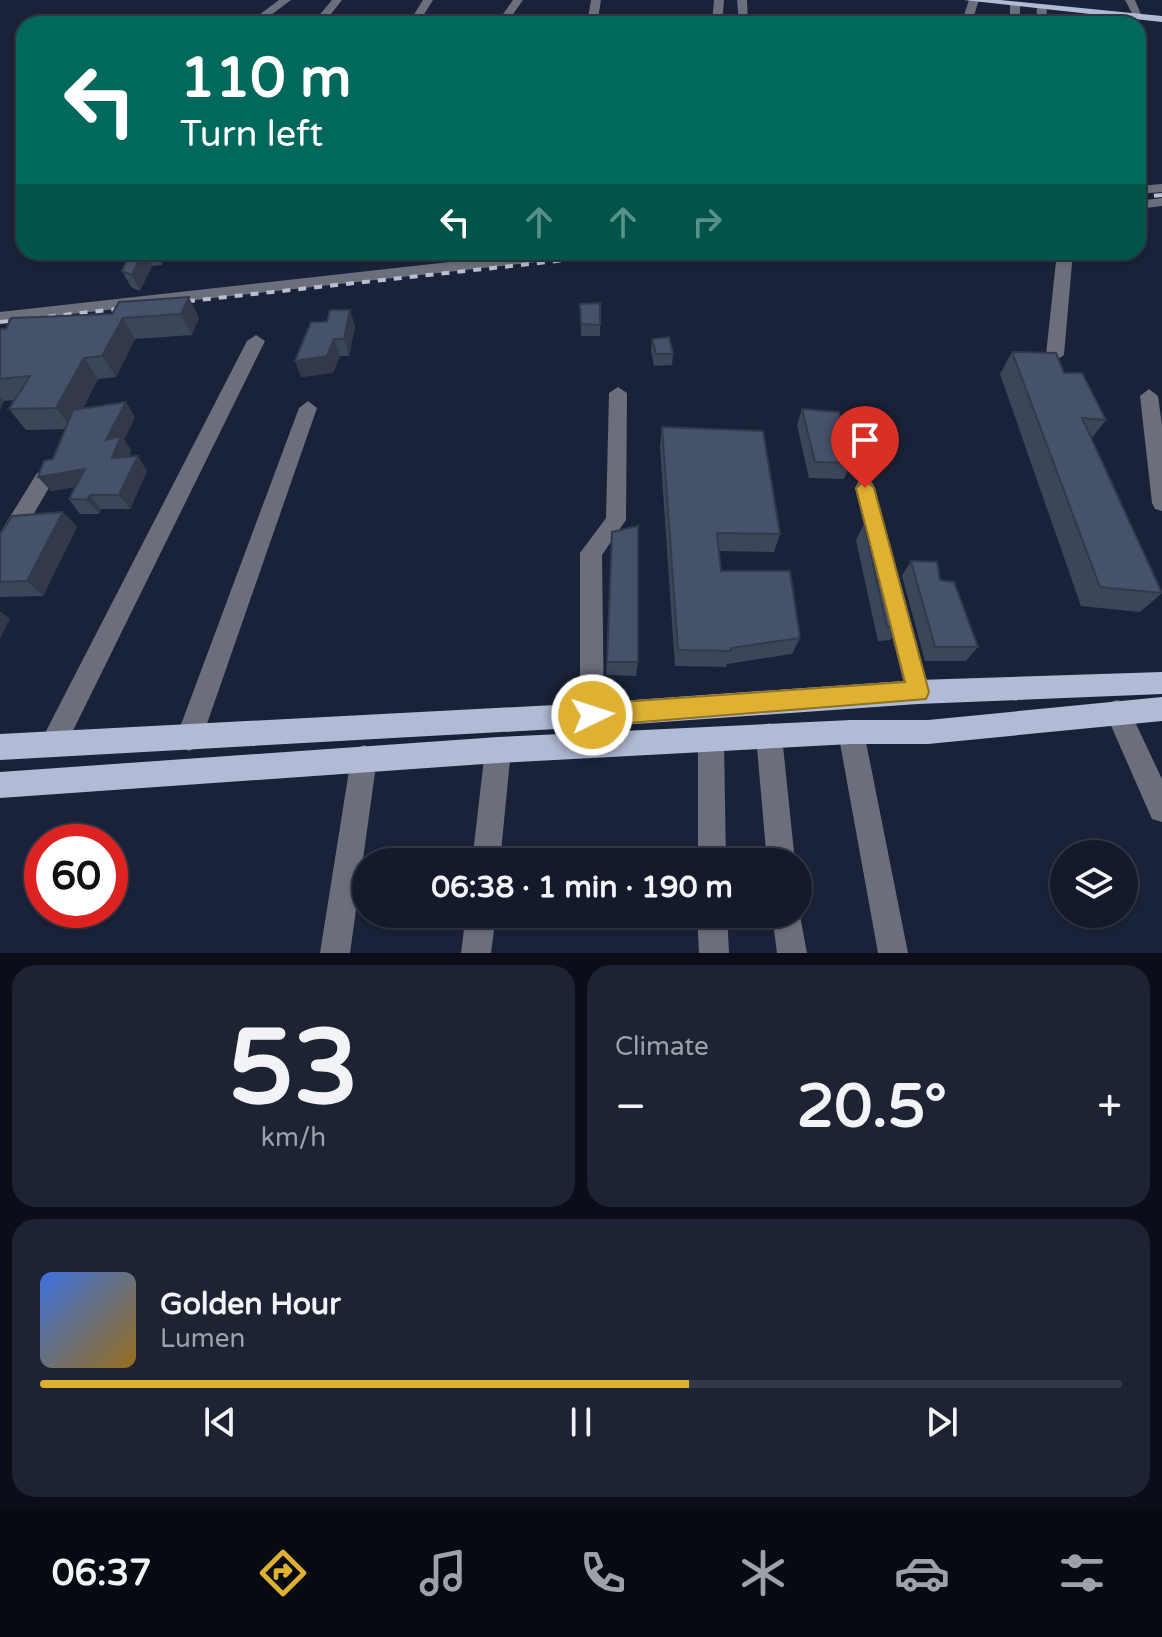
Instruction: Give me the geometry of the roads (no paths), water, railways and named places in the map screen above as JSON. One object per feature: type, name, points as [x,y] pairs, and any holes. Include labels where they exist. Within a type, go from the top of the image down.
[{"type":"main road","points":[[971,0],[1042,7],[1082,16]]},
{"type":"main road","points":[[1000,0],[1162,17]]},
{"type":"main road","points":[[1122,16],[1138,15]]},
{"type":"main road","points":[[0,747],[592,715],[918,692],[1162,683]]},
{"type":"main road","points":[[0,785],[498,750],[851,732],[928,732],[1162,709]]},
{"type":"street","points":[[263,16],[286,0]]},
{"type":"street","points":[[324,16],[337,0]]},
{"type":"street","points":[[1130,0],[1138,15]]},
{"type":"street","points":[[1015,5],[1015,16]]},
{"type":"street","points":[[1041,16],[1042,7]]},
{"type":"street","points":[[0,317],[504,260]]},
{"type":"street","points":[[1055,355],[1064,260]]},
{"type":"street","points":[[53,744],[256,341]]},
{"type":"street","points":[[592,715],[591,553],[616,520],[618,393]]},
{"type":"street","points":[[1149,396],[1162,503]]},
{"type":"street","points":[[189,738],[308,408]]},
{"type":"street","points":[[0,552],[44,479]]},
{"type":"street","points":[[865,488],[918,692]]},
{"type":"street","points":[[1117,712],[1162,809]]},
{"type":"street","points":[[851,732],[893,953]]},
{"type":"street","points":[[769,736],[780,848]]},
{"type":"street","points":[[711,741],[712,848]]},
{"type":"street","points":[[488,848],[498,750]]},
{"type":"street","points":[[335,953],[364,758]]},
{"type":"street","points":[[476,953],[479,928]]},
{"type":"street","points":[[713,928],[714,953]]},
{"type":"street","points":[[789,928],[792,953]]},
{"type":"railway","points":[[1146,196],[1162,195]]},
{"type":"railway","points":[[171,303],[566,260]]},
{"type":"railway","points":[[0,322],[135,307]]}]
